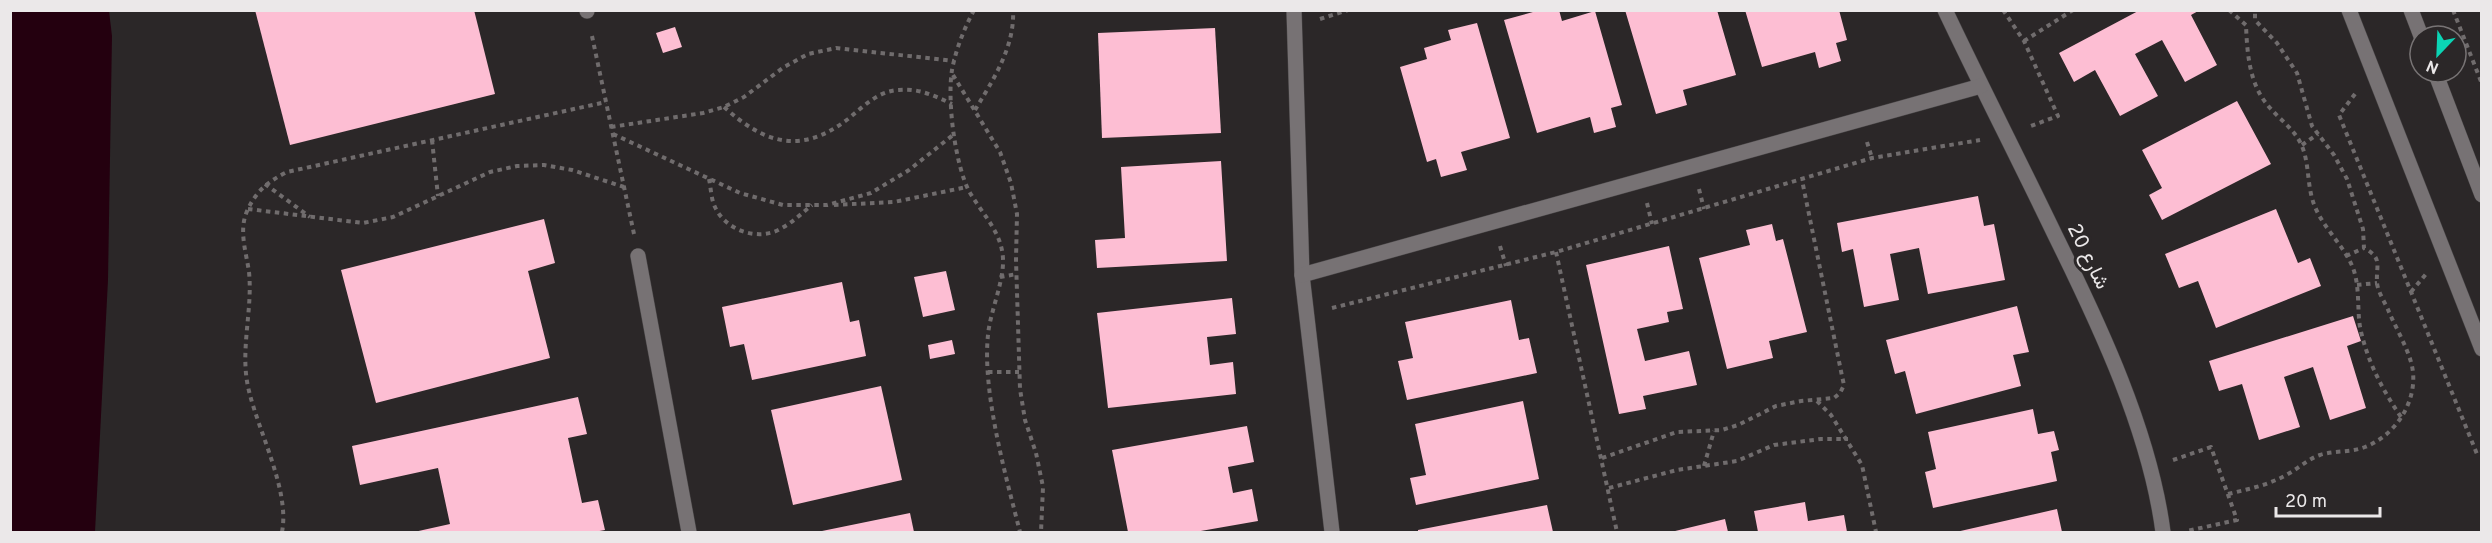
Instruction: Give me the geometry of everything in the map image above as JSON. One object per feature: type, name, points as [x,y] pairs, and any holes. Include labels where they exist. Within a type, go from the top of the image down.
[{"type":"street","points":[[1294,10],[1302,275],[1332,532]]},
{"type":"street","name":"شارع 20","points":[[1945,10],[2095,318],[2118,372],[2159,496],[2163,532]]},
{"type":"street","points":[[2349,10],[2481,349]]},
{"type":"street","points":[[2439,84],[2481,195]]},
{"type":"street","points":[[1302,275],[1981,86]]},
{"type":"street","points":[[638,256],[689,532]]},
{"type":"path","points":[[974,10],[964,29],[954,61],[952,73],[953,135],[967,187],[996,230],[1003,260],[988,335],[988,372],[1009,488],[1020,532]]},
{"type":"path","points":[[975,110],[997,73],[1009,45],[1013,10]]},
{"type":"path","points":[[1305,314],[1556,252],[1872,158],[2007,135],[2058,116],[2024,41],[2003,10]]},
{"type":"path","points":[[2024,41],[2073,10]]},
{"type":"path","points":[[2229,10],[2246,25],[2254,82],[2264,102],[2292,130],[2302,145],[2307,160],[2312,198],[2320,218],[2346,256],[2355,275],[2360,325],[2368,359],[2383,390],[2401,418]]},
{"type":"path","points":[[2228,494],[2273,482],[2318,456],[2334,452],[2352,452],[2374,443],[2401,418],[2412,391],[2411,362],[2377,283],[2379,266],[2376,257],[2364,248],[2362,229],[2347,179],[2309,117],[2297,72],[2288,57],[2255,20],[2255,10]]},
{"type":"path","points":[[2453,10],[2481,84]]},
{"type":"path","points":[[587,11],[638,256]]},
{"type":"path","points":[[2246,25],[2255,20]]},
{"type":"path","points":[[611,127],[724,107],[744,97],[784,67],[808,54],[836,48],[954,61]]},
{"type":"path","points":[[952,73],[1000,152],[1011,183],[1017,214],[1019,372],[1025,420],[1036,453],[1042,487],[1041,532]]},
{"type":"path","points":[[724,107],[760,134],[784,141],[808,140],[830,132],[871,99],[898,90],[927,92],[952,104]]},
{"type":"path","points":[[2357,92],[2339,116],[2477,454],[2481,452]]},
{"type":"path","points":[[282,532],[282,499],[248,389],[245,352],[250,292],[242,226],[248,209],[265,184],[287,172],[606,102]]},
{"type":"path","points":[[613,134],[740,193],[783,205],[894,202],[967,187]]},
{"type":"path","points":[[2302,145],[2318,134]]},
{"type":"path","points":[[828,205],[871,193],[909,170],[953,135]]},
{"type":"path","points":[[432,140],[438,196]]},
{"type":"path","points":[[248,209],[363,223],[393,217],[490,172],[517,166],[544,165],[572,170],[624,187]]},
{"type":"path","points":[[709,178],[715,206],[726,222],[742,232],[762,235],[781,229],[813,204]]},
{"type":"path","points":[[1602,458],[1677,432],[1714,431],[1738,425],[1776,406],[1834,398],[1840,393],[1844,385],[1802,180]]},
{"type":"path","points":[[265,184],[312,218]]},
{"type":"path","points":[[2346,256],[2364,248]]},
{"type":"path","points":[[1556,252],[1617,532]]},
{"type":"path","points":[[1000,277],[1017,274]]},
{"type":"path","points":[[2356,285],[2377,283]]},
{"type":"path","points":[[988,372],[1019,372]]},
{"type":"path","points":[[1817,400],[1831,415],[1862,465],[1876,532]]},
{"type":"path","points":[[1704,466],[1714,431]]},
{"type":"path","points":[[1609,488],[1677,470],[1737,461],[1774,445],[1797,441],[1848,440]]},
{"type":"path","points":[[2150,467],[2211,447],[2237,520],[2180,532]]},
{"type":"path","points":[[2212,526],[2212,532]]},
{"type":"shaded area","points":[[10,11],[109,11],[112,36],[108,280],[95,532],[11,532]]},
{"type":"building","points":[[255,10],[474,10],[495,94],[290,145]]},
{"type":"building","points":[[1540,10],[1559,10],[1562,21],[1595,11],[1622,105],[1611,108],[1616,127],[1594,133],[1590,117],[1537,133],[1504,20]]},
{"type":"building","points":[[1625,10],[1717,10],[1736,75],[1683,90],[1687,105],[1656,114]]},
{"type":"building","points":[[1745,10],[1839,10],[1847,40],[1836,43],[1841,61],[1819,68],[1815,52],[1762,67]]},
{"type":"building","points":[[2140,10],[2200,10],[2191,15],[2217,65],[2185,82],[2162,40],[2135,54],[2158,96],[2120,116],[2095,70],[2074,82],[2059,53]]},
{"type":"building","points":[[1477,23],[1510,138],[1461,152],[1467,170],[1441,177],[1436,159],[1427,162],[1400,67],[1427,59],[1424,48],[1451,40],[1448,30]]},
{"type":"building","points":[[675,27],[682,47],[663,53],[656,33]]},
{"type":"building","points":[[1215,28],[1221,133],[1102,138],[1098,33]]},
{"type":"building","points":[[2237,101],[2271,164],[2162,220],[2149,195],[2162,188],[2142,150]]},
{"type":"building","points":[[1221,161],[1227,261],[1097,268],[1095,240],[1125,238],[1121,167]]},
{"type":"building","points":[[1978,196],[1984,226],[1994,224],[2005,280],[1928,294],[1919,248],[1890,254],[1899,300],[1864,307],[1853,249],[1842,252],[1837,223]]},
{"type":"building","points":[[2276,209],[2298,263],[2310,258],[2321,286],[2216,328],[2198,281],[2179,288],[2165,254]]},
{"type":"building","points":[[544,219],[555,263],[528,271],[550,358],[376,403],[341,270]]},
{"type":"building","points":[[1772,224],[1776,241],[1783,239],[1807,332],[1769,341],[1773,358],[1727,369],[1699,258],[1750,245],[1746,230]]},
{"type":"building","points":[[1669,246],[1683,309],[1667,312],[1669,322],[1637,329],[1645,361],[1689,351],[1697,385],[1643,396],[1646,409],[1619,414],[1586,265]]},
{"type":"building","points":[[946,271],[955,310],[923,317],[914,277]]},
{"type":"building","points":[[842,282],[850,322],[859,320],[866,356],[752,380],[744,344],[730,347],[722,307]]},
{"type":"building","points":[[1232,298],[1236,334],[1207,337],[1210,365],[1233,362],[1236,394],[1108,408],[1097,313]]},
{"type":"building","points":[[1511,300],[1519,340],[1529,338],[1537,373],[1407,400],[1398,361],[1413,358],[1405,322]]},
{"type":"building","points":[[2017,306],[2029,352],[2013,355],[2021,386],[1916,414],[1905,371],[1895,374],[1886,340]]},
{"type":"building","points":[[2353,316],[2361,341],[2347,346],[2366,408],[2330,420],[2313,367],[2284,377],[2300,427],[2259,440],[2242,384],[2219,391],[2209,361]]},
{"type":"building","points":[[952,340],[955,354],[930,359],[928,345]]},
{"type":"building","points":[[881,386],[902,480],[793,505],[771,410]]},
{"type":"building","points":[[578,397],[587,434],[568,438],[582,503],[598,500],[605,530],[594,532],[414,532],[450,524],[438,468],[360,485],[352,446]]},
{"type":"building","points":[[1523,401],[1539,479],[1416,505],[1410,478],[1426,475],[1415,424]]},
{"type":"building","points":[[2033,409],[2038,434],[2054,431],[2059,450],[2051,452],[2057,481],[1933,508],[1925,472],[1936,469],[1928,432]]},
{"type":"building","points":[[1247,426],[1254,462],[1228,467],[1233,493],[1252,489],[1258,521],[1195,532],[1128,532],[1112,450]]},
{"type":"building","points":[[1805,502],[1808,521],[1844,515],[1847,532],[1758,532],[1754,511]]},
{"type":"building","points":[[1547,505],[1553,532],[1418,532],[1418,530]]},
{"type":"building","points":[[2057,509],[2062,532],[1956,532]]},
{"type":"building","points":[[910,513],[914,532],[822,532],[822,531]]},
{"type":"building","points":[[1725,519],[1728,532],[1671,532]]}]
